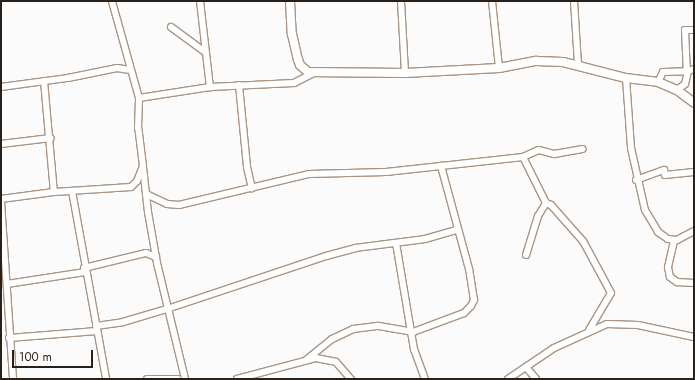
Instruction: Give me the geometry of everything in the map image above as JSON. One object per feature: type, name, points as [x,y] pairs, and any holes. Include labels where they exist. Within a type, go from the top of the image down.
[{"type":"street","points":[[112,1],[130,70],[140,98],[138,128],[146,194],[156,256],[167,309],[185,379]]},
{"type":"street","points":[[200,1],[210,87]]},
{"type":"street","points":[[290,1],[292,34],[300,65],[304,70],[314,73],[405,73],[499,68],[536,61],[578,65],[626,78],[658,82],[677,90],[694,103]]},
{"type":"street","points":[[401,1],[405,73]]},
{"type":"street","points":[[492,1],[499,68]]},
{"type":"street","points":[[574,1],[577,16],[578,65]]},
{"type":"street","points":[[171,27],[205,52]]},
{"type":"street","points":[[677,90],[685,84],[687,73],[686,30],[694,30]]},
{"type":"street","points":[[1,87],[117,68],[130,70]]},
{"type":"street","points":[[658,82],[663,72],[687,73],[688,71],[694,69]]},
{"type":"street","points":[[140,98],[210,87],[294,83],[314,73]]},
{"type":"street","points":[[626,78],[636,180],[642,204],[654,227],[668,239],[674,241],[694,231]]},
{"type":"street","points":[[44,81],[51,138],[54,192]]},
{"type":"street","points":[[239,85],[248,167],[252,188]]},
{"type":"street","points":[[1,144],[51,138]]},
{"type":"street","points":[[146,194],[167,204],[178,205],[309,174],[386,172],[523,157],[539,150],[554,154],[582,149]]},
{"type":"street","points":[[523,157],[546,203],[551,205],[583,242],[611,293],[589,330]]},
{"type":"street","points":[[1,199],[54,192],[131,187],[137,181],[143,166]]},
{"type":"street","points":[[306,360],[332,339],[353,329],[379,326],[413,332],[464,313],[471,306],[474,300],[469,269],[457,230],[441,166]]},
{"type":"street","points":[[636,180],[664,170],[665,175],[694,172]]},
{"type":"street","points":[[72,191],[85,270],[106,379]]},
{"type":"street","points":[[1,202],[3,258],[13,379]]},
{"type":"street","points":[[526,255],[538,216],[546,203]]},
{"type":"street","points":[[9,338],[96,328],[123,322],[355,248],[425,239],[457,230]]},
{"type":"street","points":[[674,241],[668,267],[670,277],[677,282],[694,283]]},
{"type":"street","points":[[396,242],[417,359],[425,379]]},
{"type":"street","points":[[6,284],[85,270],[146,253],[156,256]]},
{"type":"street","points":[[508,379],[589,330],[607,324],[618,324],[694,336]]},
{"type":"street","points":[[237,379],[316,358],[336,362],[350,378]]},
{"type":"street","points":[[526,367],[536,379]]},
{"type":"street","points":[[147,379],[178,379]]}]
